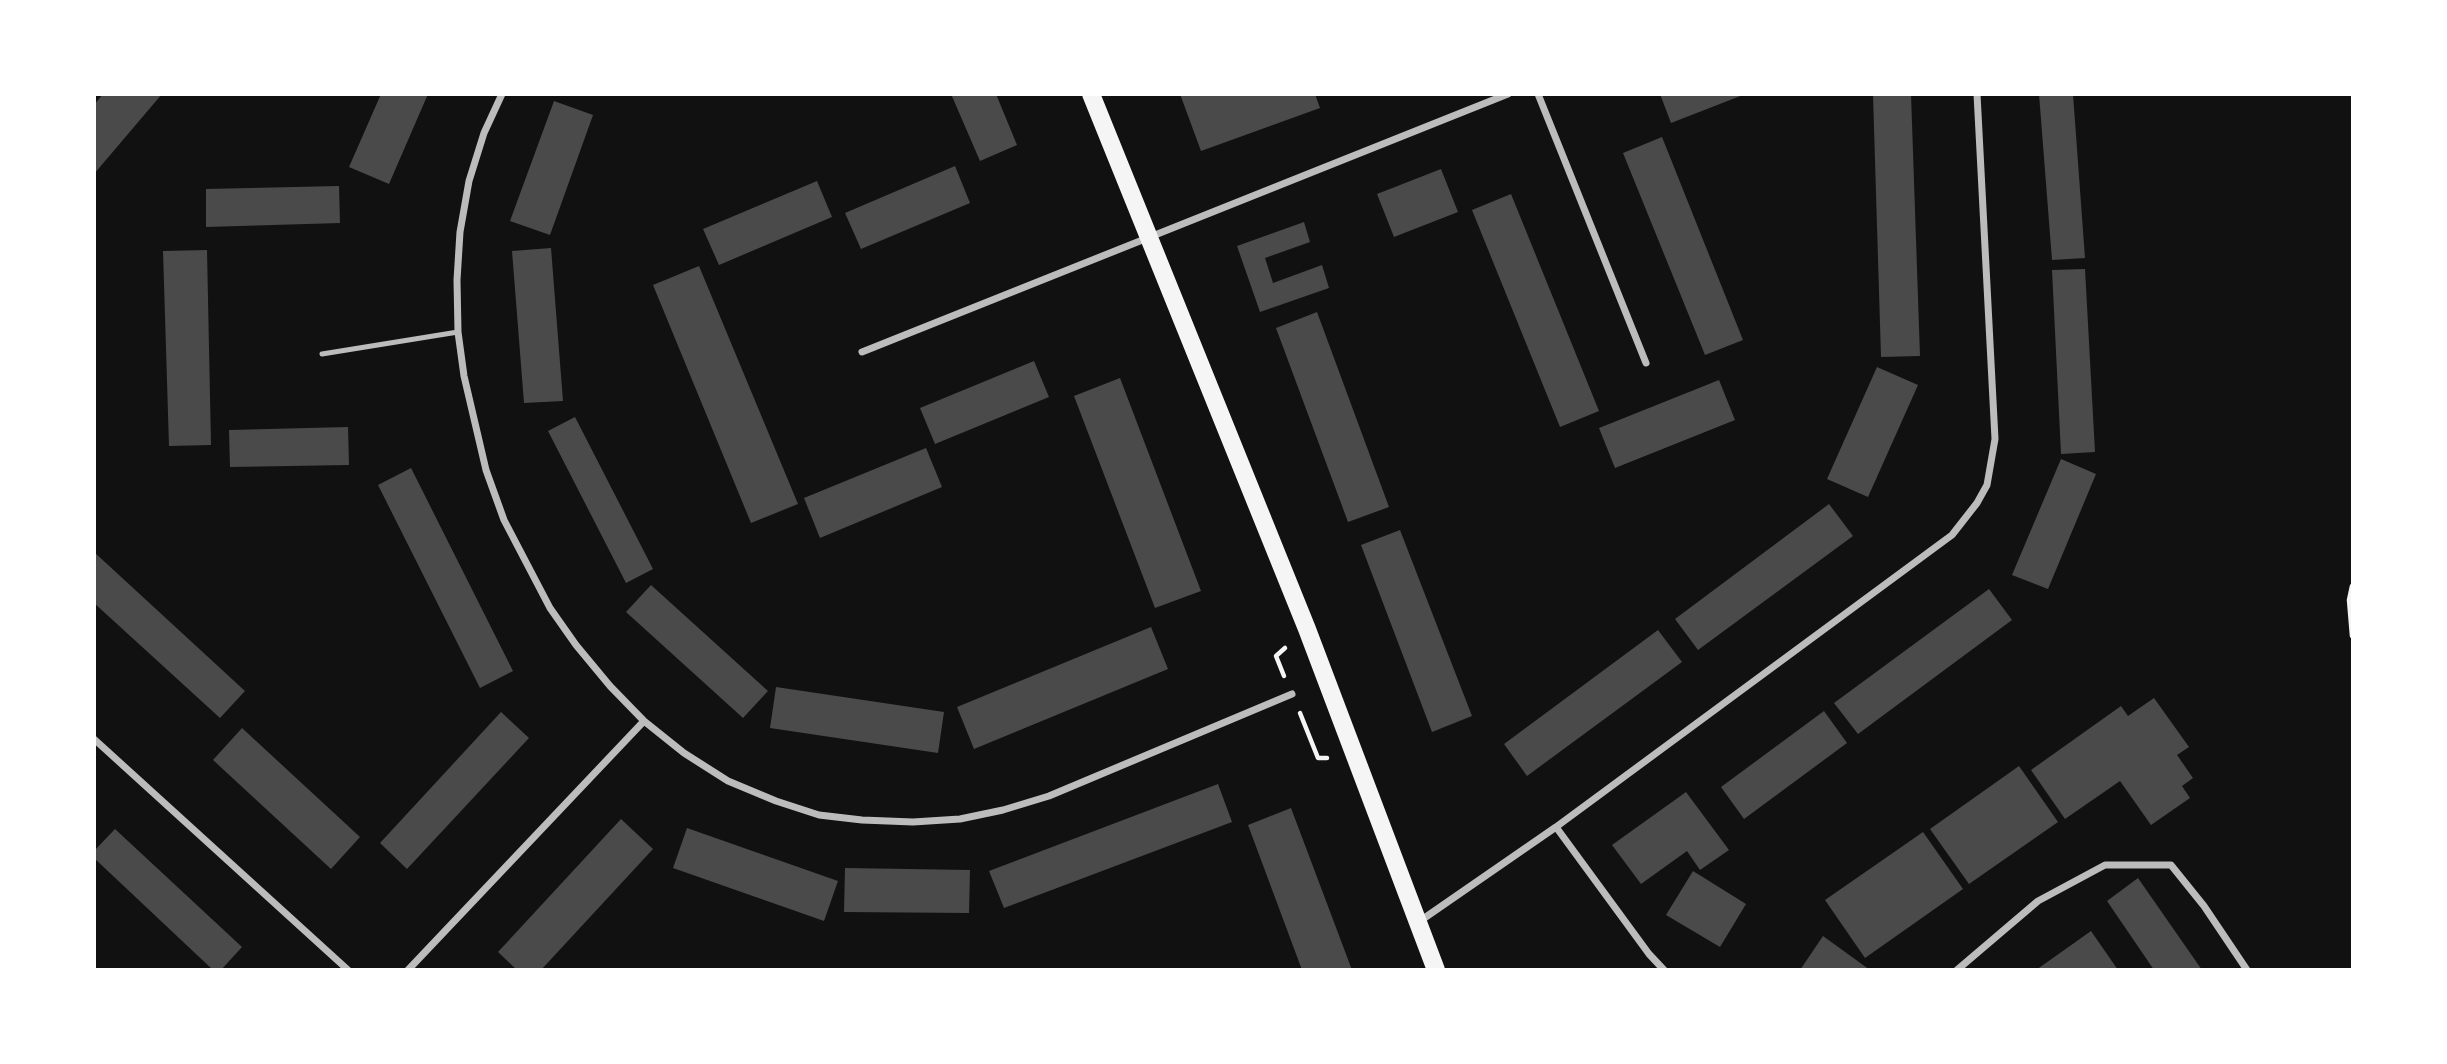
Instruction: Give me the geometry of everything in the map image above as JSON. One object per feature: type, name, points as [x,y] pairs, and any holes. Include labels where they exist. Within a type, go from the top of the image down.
[{"type":"main road","points":[[1091,94],[1312,642],[1436,970]]},
{"type":"street","points":[[502,94],[484,134],[467,194],[460,232],[457,280],[458,332],[464,376],[486,470],[504,520],[550,608],[584,655],[644,721],[684,754],[728,781],[819,815],[862,821],[960,819],[1049,796],[1292,694]]},
{"type":"street","points":[[862,352],[1508,94]]},
{"type":"street","points":[[1538,94],[1646,363]]},
{"type":"street","points":[[1419,922],[1556,827],[1952,535],[1977,503],[1987,485],[1995,439],[1977,94]]},
{"type":"street","points":[[408,970],[644,721]]},
{"type":"street","points":[[94,739],[348,970]]},
{"type":"street","points":[[1556,827],[1643,946],[1664,970]]},
{"type":"street","points":[[1957,970],[2038,901],[2105,864],[2171,865],[2204,906],[2247,970]]},
{"type":"lane","points":[[322,354],[458,332]]},
{"type":"path","points":[[2353,586],[2349,600],[2353,636]]},
{"type":"building","points":[[103,94],[162,94],[94,174],[94,105]]},
{"type":"building","points":[[381,94],[428,94],[389,184],[349,167]]},
{"type":"building","points":[[951,94],[996,94],[1017,145],[980,161]]},
{"type":"building","points":[[1180,94],[1315,94],[1320,108],[1201,151]]},
{"type":"building","points":[[1660,94],[1743,94],[1743,95],[1671,123]]},
{"type":"building","points":[[1911,94],[1920,356],[1881,357],[1873,95]]},
{"type":"building","points":[[2039,94],[2073,94],[2085,258],[2052,260]]},
{"type":"building","points":[[554,101],[593,115],[550,235],[510,221]]},
{"type":"building","points":[[1662,137],[1743,340],[1705,355],[1623,153]]},
{"type":"building","points":[[955,166],[970,203],[861,249],[845,213]]},
{"type":"building","points":[[1441,169],[1458,212],[1394,237],[1377,194]]},
{"type":"building","points":[[817,181],[832,217],[719,265],[703,229]]},
{"type":"building","points":[[339,186],[340,223],[206,227],[206,189]]},
{"type":"building","points":[[1511,194],[1599,411],[1560,427],[1472,210]]},
{"type":"building","points":[[1304,222],[1310,242],[1265,258],[1273,283],[1322,265],[1329,288],[1260,312],[1237,246]]},
{"type":"building","points":[[551,248],[563,401],[524,403],[512,251]]},
{"type":"building","points":[[207,250],[211,445],[169,446],[163,251]]},
{"type":"building","points":[[699,266],[798,504],[751,523],[653,285]]},
{"type":"building","points":[[2085,269],[2095,452],[2061,454],[2052,270]]},
{"type":"building","points":[[1317,312],[1389,507],[1348,522],[1276,328]]},
{"type":"building","points":[[1034,361],[1049,397],[935,444],[920,408]]},
{"type":"building","points":[[1877,367],[1918,385],[1868,497],[1827,479]]},
{"type":"building","points":[[1120,378],[1201,591],[1155,608],[1074,396]]},
{"type":"building","points":[[1719,380],[1735,420],[1615,468],[1599,428]]},
{"type":"building","points":[[575,417],[653,569],[626,583],[548,431]]},
{"type":"building","points":[[348,427],[349,465],[230,467],[229,430]]},
{"type":"building","points":[[926,448],[942,487],[820,538],[804,498]]},
{"type":"building","points":[[2061,459],[2096,474],[2048,589],[2012,575]]},
{"type":"building","points":[[411,468],[513,671],[480,688],[378,485]]},
{"type":"building","points":[[1829,504],[1853,536],[1698,650],[1675,619]]},
{"type":"building","points":[[1400,530],[1472,716],[1432,732],[1361,545]]},
{"type":"building","points":[[94,552],[245,691],[220,718],[94,603]]},
{"type":"building","points":[[651,585],[768,691],[743,718],[626,612]]},
{"type":"building","points":[[1989,589],[2012,620],[1858,734],[1834,703]]},
{"type":"building","points":[[1151,627],[1168,669],[974,749],[957,707]]},
{"type":"building","points":[[1658,630],[1682,662],[1527,776],[1504,744]]},
{"type":"building","points":[[776,687],[944,712],[938,753],[770,728]]},
{"type":"building","points":[[2154,698],[2189,747],[2177,755],[2193,778],[2182,786],[2190,798],[2151,825],[2120,781],[2065,819],[2031,770],[2121,706],[2128,716]]},
{"type":"building","points":[[1824,711],[1847,743],[1744,819],[1721,787]]},
{"type":"building","points":[[501,712],[529,738],[407,869],[380,843]]},
{"type":"building","points":[[242,728],[360,837],[331,869],[213,760]]},
{"type":"building","points":[[2019,766],[2058,822],[1969,884],[1930,829]]},
{"type":"building","points":[[1218,784],[1232,822],[1004,908],[989,871]]},
{"type":"building","points":[[1686,792],[1729,850],[1700,870],[1687,851],[1641,884],[1612,845]]},
{"type":"building","points":[[1291,808],[1352,970],[1302,970],[1248,825]]},
{"type":"building","points":[[621,819],[653,849],[541,970],[517,970],[498,952]]},
{"type":"building","points":[[687,828],[838,881],[824,921],[673,868]]},
{"type":"building","points":[[115,829],[242,947],[221,970],[213,970],[94,858],[94,851]]},
{"type":"building","points":[[1923,832],[1963,889],[1865,958],[1825,900]]},
{"type":"building","points":[[845,868],[970,870],[969,913],[844,912]]},
{"type":"building","points":[[1693,871],[1746,904],[1720,947],[1666,915]]},
{"type":"building","points":[[2138,878],[2202,970],[2154,970],[2107,901]]},
{"type":"building","points":[[2091,931],[2118,970],[2036,970]]},
{"type":"building","points":[[1823,936],[1870,970],[1800,970]]}]
